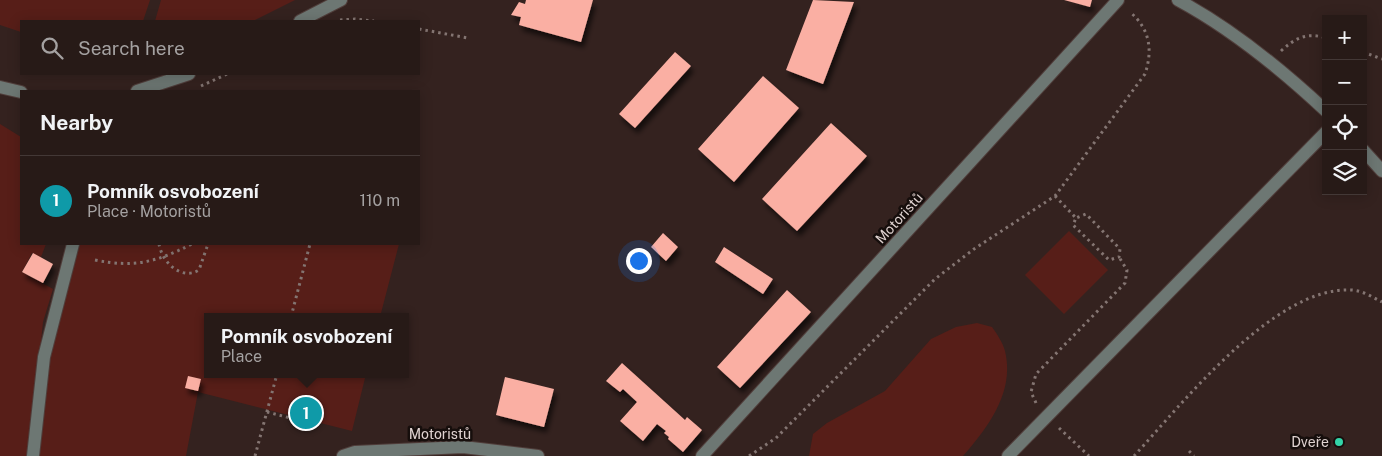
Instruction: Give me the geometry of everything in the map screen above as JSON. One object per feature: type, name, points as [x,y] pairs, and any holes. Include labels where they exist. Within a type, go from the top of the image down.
[{"type":"street","points":[[302,20],[341,0]]},
{"type":"street","points":[[1178,0],[1216,23],[1270,61],[1322,107]]},
{"type":"street","name":"Motoristů","points":[[702,456],[1118,1]]},
{"type":"street","points":[[140,90],[186,75]]},
{"type":"street","points":[[0,87],[20,92]]},
{"type":"street","points":[[1008,456],[1322,136]]},
{"type":"street","points":[[1367,154],[1382,171]]},
{"type":"street","points":[[33,456],[44,357],[73,245]]},
{"type":"street","name":"Motoristů","points":[[343,456],[355,452],[463,447],[538,456]]},
{"type":"path","points":[[749,456],[776,438],[935,279],[974,249],[1055,196],[1145,74],[1151,49],[1147,34],[1133,15],[1118,1]]},
{"type":"path","points":[[346,20],[364,20]]},
{"type":"path","points":[[420,29],[468,38]]},
{"type":"path","points":[[1270,61],[1295,38],[1315,35],[1322,37]]},
{"type":"path","points":[[1367,53],[1382,59]]},
{"type":"path","points":[[196,88],[225,75]]},
{"type":"path","points":[[1055,196],[1076,218]]},
{"type":"path","points":[[1076,218],[1086,214],[1120,249],[1119,257],[1127,270],[1124,283],[1041,367],[1032,381],[1032,398],[1046,416],[1089,456]]},
{"type":"path","points":[[1076,218],[1074,225],[1109,260],[1119,257]]},
{"type":"path","points":[[159,245],[164,257],[172,267],[184,274],[193,274],[199,270],[208,245]]},
{"type":"path","points":[[95,260],[127,265],[164,257],[190,245]]},
{"type":"path","points":[[292,313],[310,245]]},
{"type":"path","points":[[1134,456],[1214,371],[1263,325],[1291,307],[1328,292],[1350,290],[1363,292],[1382,302]]},
{"type":"path","points":[[255,456],[276,378]]},
{"type":"path","points":[[267,412],[306,422]]},
{"type":"path","points":[[285,421],[286,417]]},
{"type":"path","points":[[1189,451],[1194,456]]},
{"type":"shaded area","points":[[0,0],[150,0],[143,20],[20,20],[20,32],[0,25]]},
{"type":"shaded area","points":[[161,0],[295,0],[255,20],[155,20]]},
{"type":"shaded area","points":[[0,124],[20,136],[20,245],[46,245],[41,257],[32,253],[22,272],[53,289],[43,322],[40,351],[51,354],[80,245],[399,245],[381,313],[204,313],[204,378],[365,378],[352,431],[198,392],[186,456],[0,456]]},
{"type":"shaded area","points":[[1069,231],[1108,270],[1064,314],[1025,275]]},
{"type":"shaded area","points":[[977,323],[992,327],[1001,342],[1005,351],[1007,366],[1006,381],[1003,395],[990,421],[963,456],[809,456],[813,434],[827,423],[885,391],[931,339],[956,327]]},
{"type":"building","points":[[526,0],[593,0],[581,42],[519,25],[521,17],[511,15],[519,2],[525,4]]},
{"type":"building","points":[[813,0],[854,2],[823,84],[786,70]]},
{"type":"building","points":[[1064,0],[1092,0],[1090,7]]},
{"type":"building","points":[[675,52],[691,66],[635,128],[619,114]]},
{"type":"building","points":[[763,76],[799,108],[734,182],[698,149]]},
{"type":"building","points":[[831,123],[867,156],[797,231],[762,199]]},
{"type":"building","points":[[663,233],[678,247],[666,261],[651,247]]},
{"type":"building","points":[[724,247],[773,279],[763,294],[715,262]]},
{"type":"building","points":[[33,253],[53,264],[43,283],[22,272]]},
{"type":"building","points":[[787,290],[811,312],[740,388],[717,367]]},
{"type":"building","points":[[622,363],[685,420],[687,417],[702,430],[683,452],[668,439],[669,437],[664,433],[666,431],[657,424],[643,441],[620,421],[637,402],[623,389],[620,392],[606,381]]},
{"type":"building","points":[[188,376],[201,379],[198,391],[185,388]]},
{"type":"building","points":[[505,377],[554,389],[544,427],[496,415]]},
{"type":"place","name":"Pomník osvobození","points":[[306,413]]},
{"type":"place","name":"Dveře","points":[[1339,442]]}]
